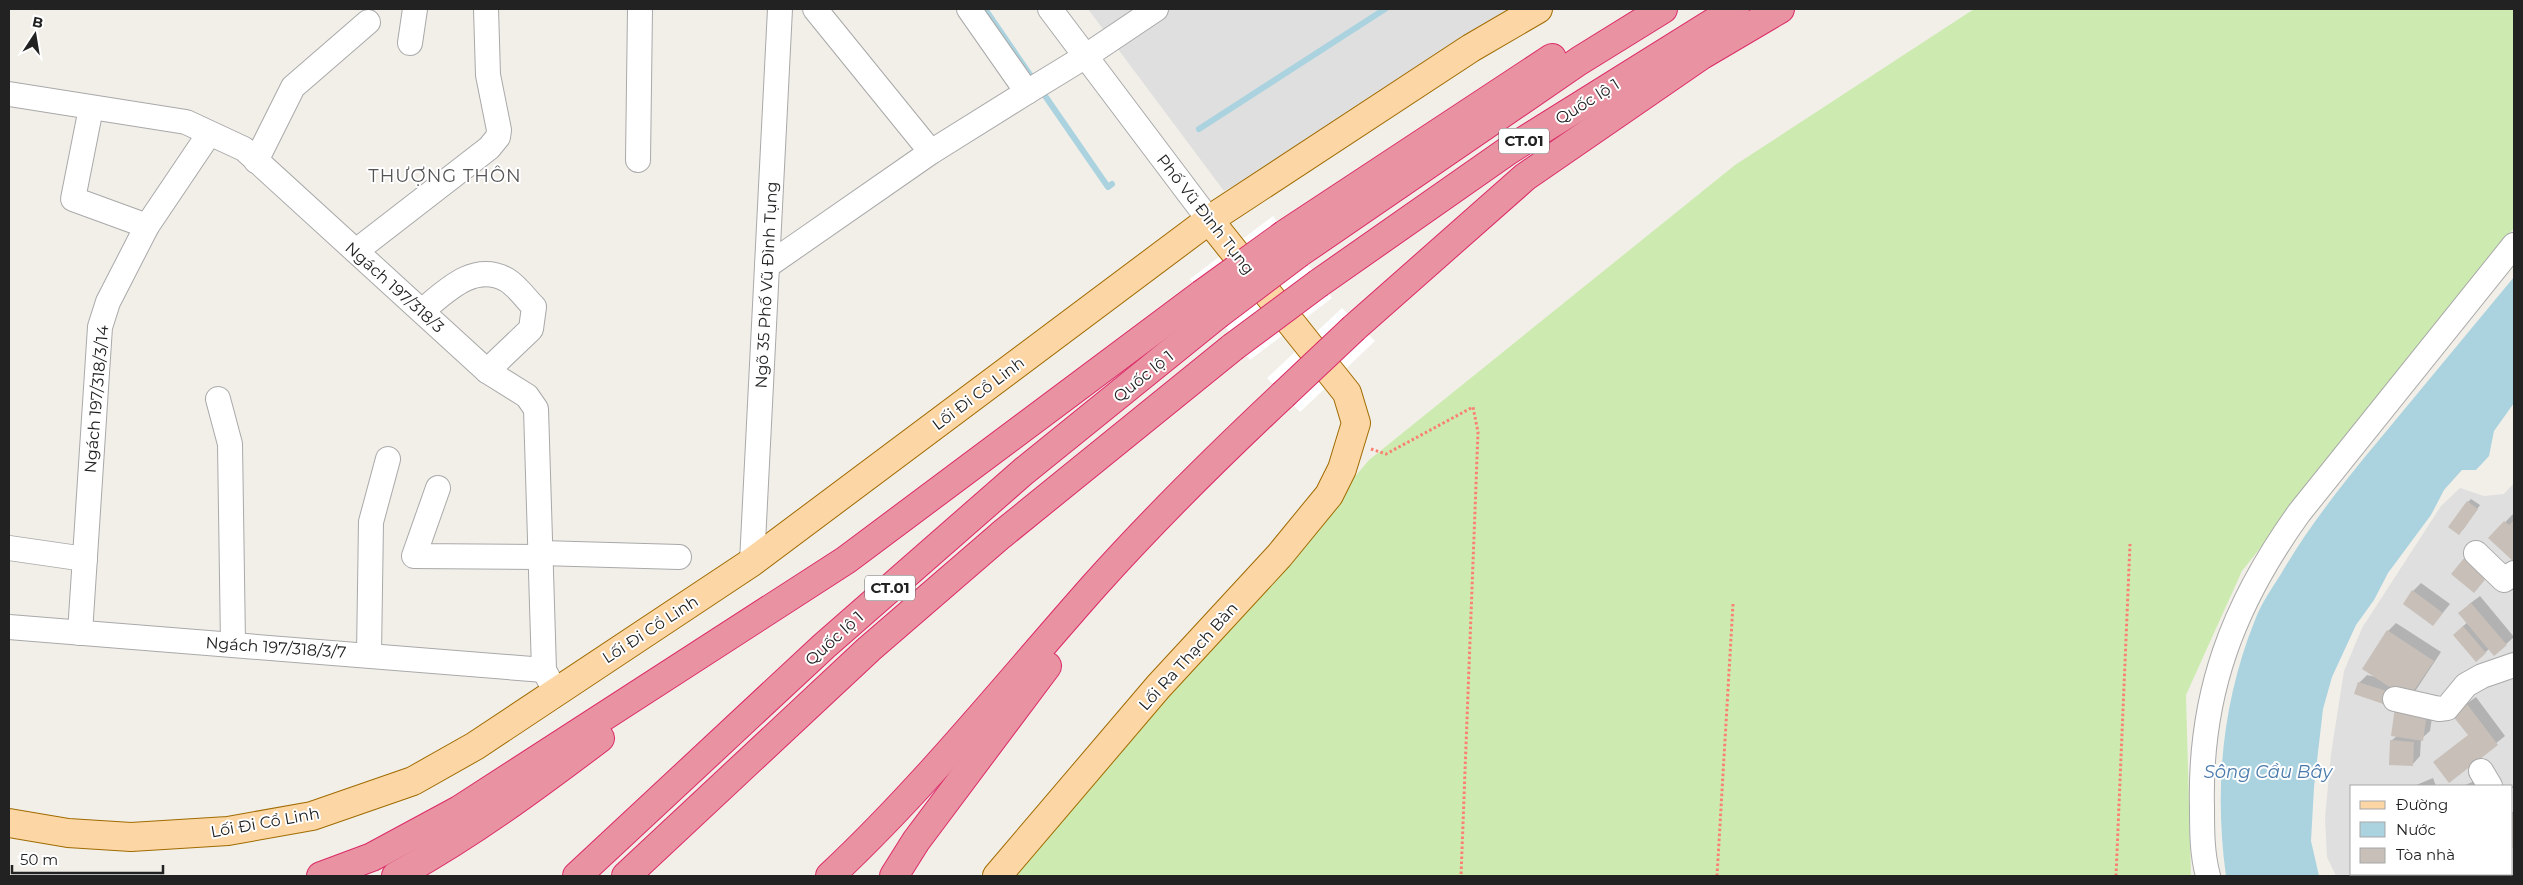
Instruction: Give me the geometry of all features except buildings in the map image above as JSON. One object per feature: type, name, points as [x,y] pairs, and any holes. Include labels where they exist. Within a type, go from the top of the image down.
[{"type":"highway","points":[[1292,243],[1490,98],[1629,9]]},
{"type":"highway","name":"CT.01","points":[[1210,305],[1292,243],[1664,9]]},
{"type":"highway","name":"Quốc lộ 1","points":[[626,876],[876,643],[1001,535],[1233,347],[1319,283],[1509,150],[1734,9]]},
{"type":"highway","points":[[830,876],[904,800],[1096,584],[1235,440],[1354,328],[1525,178],[1702,55],[1780,9]]},
{"type":"highway","points":[[321,876],[372,857],[459,810],[767,609],[846,560],[1210,305]]},
{"type":"highway","name":"Quốc lộ 1","points":[[577,876],[861,614],[1210,305]]},
{"type":"highway","points":[[894,876],[916,841],[1001,726],[1086,616],[1235,440]]},
{"type":"highway","points":[[396,876],[447,848],[519,799],[767,609]]},
{"type":"main road","name":"Lối Đi Cổ Linh","points":[[9,823],[68,832],[131,837],[228,831],[312,816],[413,781],[475,746],[550,681],[752,562],[1209,220],[1471,48],[1538,9]]},
{"type":"main road","name":"Phố Vũ Đình Tụng","points":[[1209,220],[1347,393],[1353,433]]},
{"type":"main road","name":"Lối Ra Thạch Bàn","points":[[997,876],[1158,686],[1278,556],[1329,495],[1342,469],[1353,433]]},
{"type":"street","points":[[410,43],[415,9]]},
{"type":"street","points":[[356,251],[489,148],[498,137],[499,130],[492,106],[488,75],[486,9]]},
{"type":"street","points":[[638,160],[640,9]]},
{"type":"street","name":"Ngõ 35 Phố Vũ Đình Tụng","points":[[752,562],[780,9]]},
{"type":"street","points":[[815,9],[931,152]]},
{"type":"street","points":[[969,9],[1028,92]]},
{"type":"street","name":"Phố Vũ Đình Tụng","points":[[1050,9],[1078,61],[1209,220]]},
{"type":"street","points":[[767,266],[931,152],[1078,61],[1156,9]]},
{"type":"street","points":[[256,161],[292,87],[368,22]]},
{"type":"street","name":"Ngách 197/318/3","points":[[9,94],[186,122],[244,149],[488,371],[527,396],[536,409],[541,555],[550,681]]},
{"type":"street","points":[[91,108],[73,199],[147,226]]},
{"type":"street","name":"Ngách 197/318/3/14","points":[[80,633],[100,327],[108,302],[147,226],[209,134]]},
{"type":"street","points":[[2208,876],[2203,857],[2201,784],[2208,715],[2220,660],[2244,601],[2271,552],[2299,513],[2514,245]]},
{"type":"street","points":[[422,311],[463,278],[486,274],[507,280],[534,307],[531,329],[488,371]]},
{"type":"street","points":[[218,399],[230,444],[233,644]]},
{"type":"street","points":[[369,654],[371,522],[388,459]]},
{"type":"street","points":[[438,488],[414,556],[680,557]]},
{"type":"street","points":[[9,548],[85,559]]},
{"type":"street","points":[[2476,553],[2504,580],[2514,573]]},
{"type":"street","name":"Ngách 197/318/3/7","points":[[9,627],[369,654],[550,681]]},
{"type":"street","points":[[2394,699],[2439,709],[2447,708],[2466,685],[2482,676],[2514,665]]},
{"type":"path","points":[[1353,433],[1386,454],[1473,407],[1478,432],[1461,876]]},
{"type":"path","points":[[2116,876],[2130,544]]},
{"type":"path","points":[[1717,876],[1733,604]]},
{"type":"shaded area","points":[[1088,9],[1551,9],[1224,191]]},
{"type":"shaded area","points":[[2514,483],[2514,876],[2336,876],[2327,857],[2325,818],[2331,754],[2344,671],[2362,628],[2441,506],[2460,488],[2484,496],[2504,494]]},
{"type":"green space","points":[[1974,9],[2514,9],[2514,228],[2242,571],[2186,695],[2191,876],[1015,876],[1369,460],[1735,165]]},
{"type":"water","name":"Sông Cầu Bây","points":[[2514,277],[2514,403],[2494,431],[2489,456],[2476,470],[2462,470],[2444,490],[2431,515],[2388,573],[2374,600],[2356,625],[2332,677],[2323,709],[2314,787],[2311,841],[2319,876],[2226,876],[2222,843],[2221,778],[2228,714],[2244,651],[2260,608],[2303,539],[2340,489]]},
{"type":"pier","points":[[1273,216],[1332,298],[1250,360],[1190,279]]},
{"type":"pier","points":[[1342,308],[1375,341],[1300,412],[1267,378]]},
{"type":"waterway","points":[[985,9],[1035,82]]},
{"type":"waterway","points":[[1199,129],[1385,9]]},
{"type":"waterway","points":[[1041,90],[1108,187],[1112,184]]},
{"type":"district","name":"THƯỢNG THÔN","points":[[445,176]]}]
